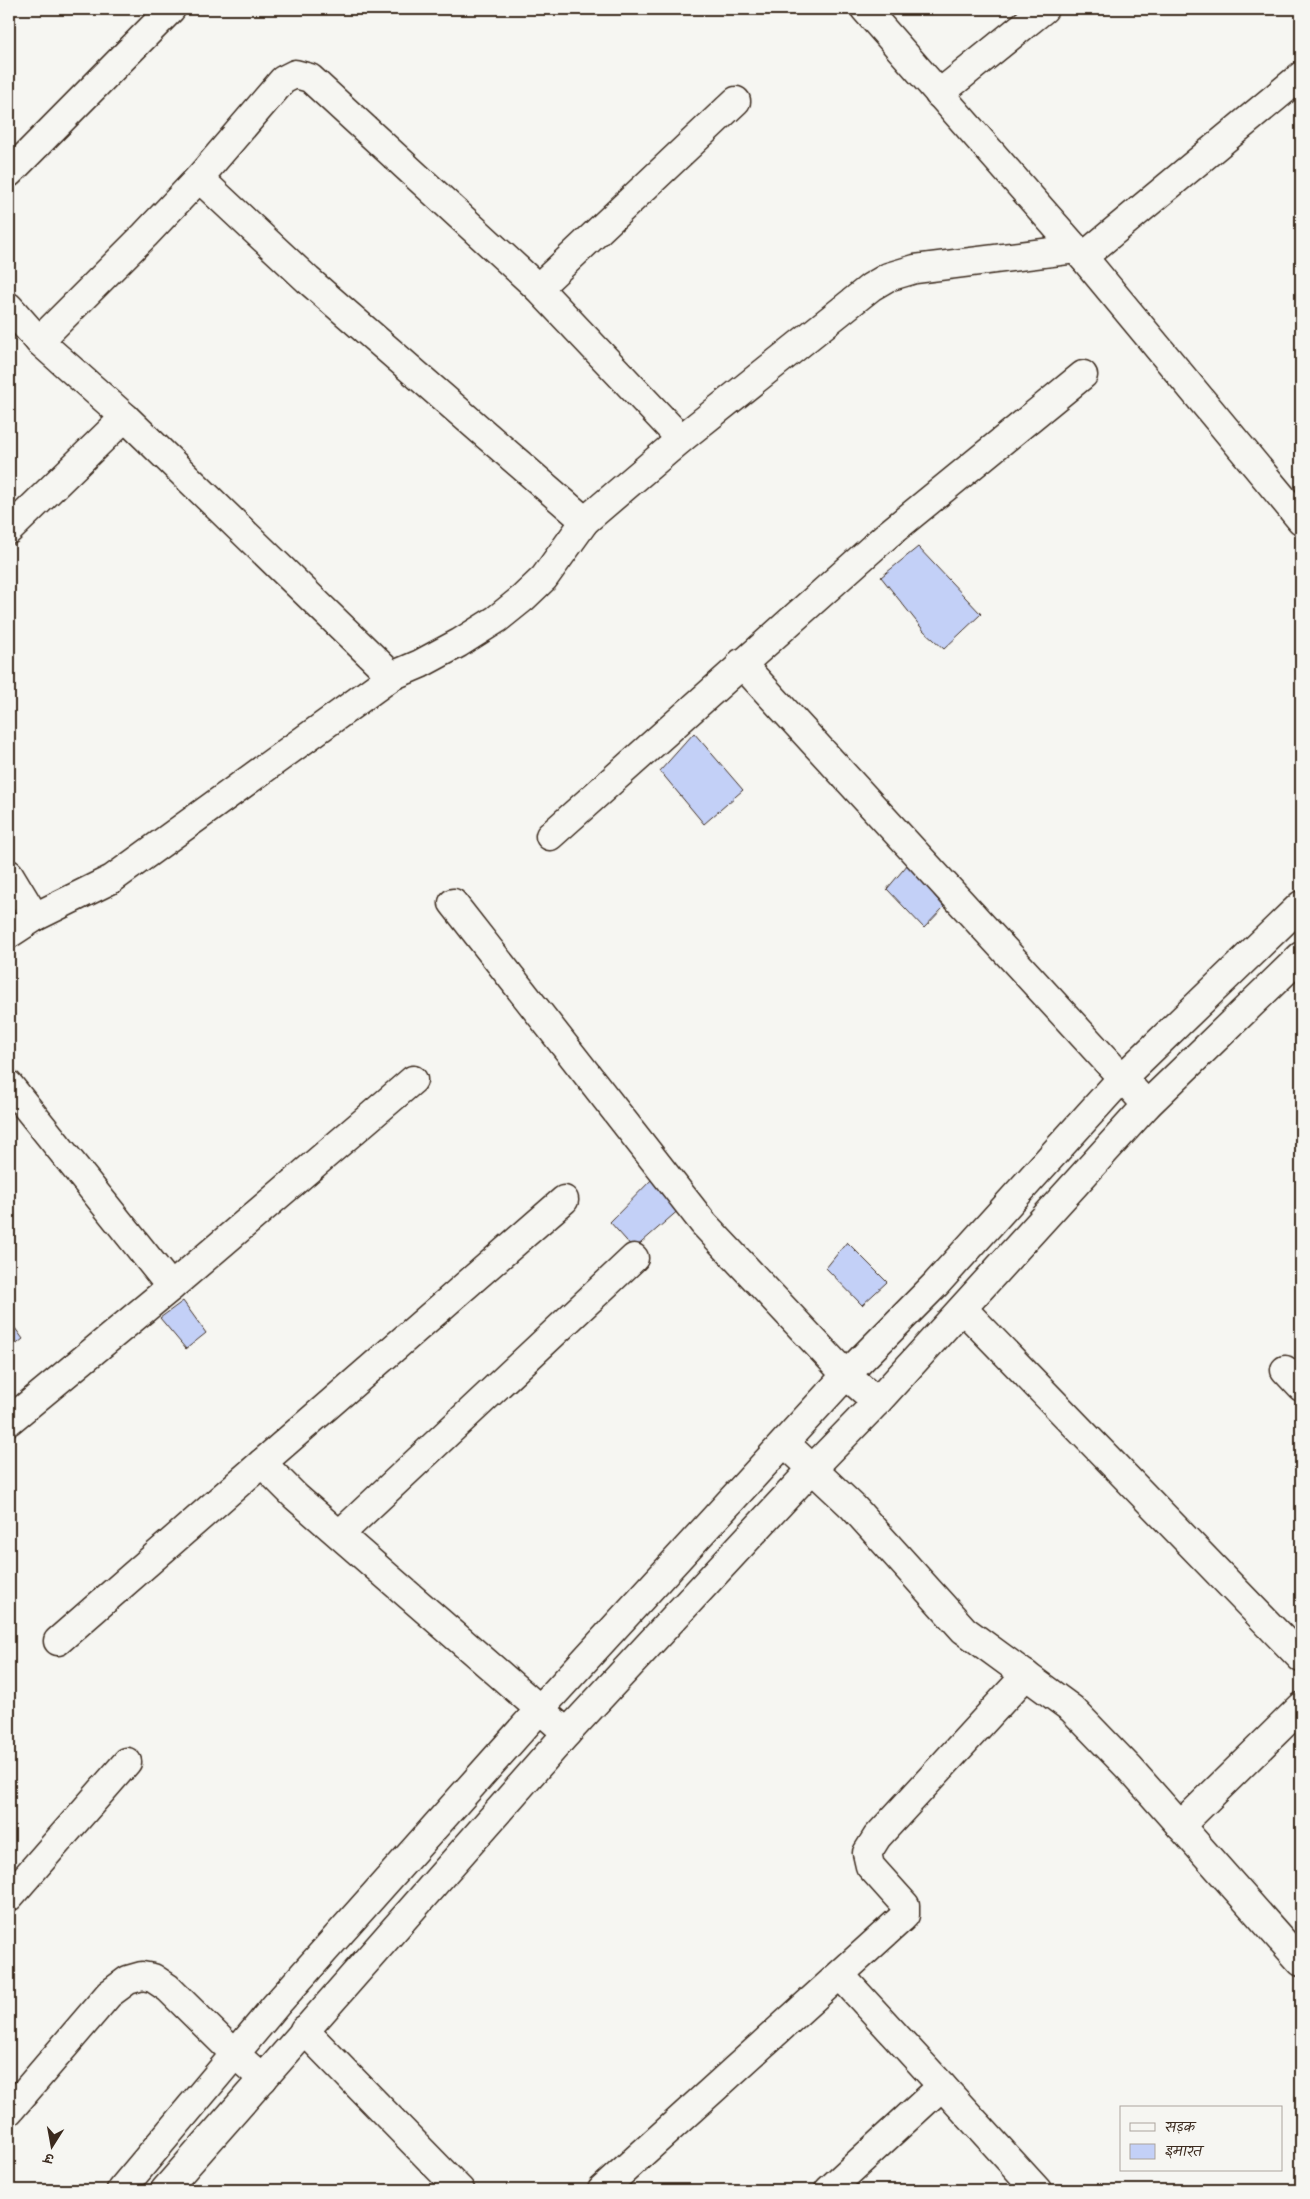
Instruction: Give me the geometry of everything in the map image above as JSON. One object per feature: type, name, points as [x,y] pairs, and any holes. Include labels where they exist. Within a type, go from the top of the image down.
[{"type":"street","points":[[9,173],[170,9]]},
{"type":"street","points":[[864,9],[1079,253],[1301,520]]},
{"type":"street","points":[[939,94],[1044,9]]},
{"type":"street","points":[[39,341],[146,235],[199,178],[283,80],[295,74],[303,75],[320,88],[538,288],[681,439]]},
{"type":"street","points":[[9,934],[35,917],[112,879],[392,676],[420,664],[497,620],[544,578],[585,521],[681,439],[871,287],[888,276],[915,269],[971,260],[1079,253],[1301,76]]},
{"type":"street","points":[[538,288],[736,100]]},
{"type":"street","points":[[199,178],[308,280],[585,521]]},
{"type":"street","points":[[9,307],[39,341],[125,418],[392,676]]},
{"type":"street","points":[[550,836],[741,663],[886,536],[1083,375]]},
{"type":"street","points":[[9,530],[125,418]]},
{"type":"street","points":[[741,663],[1147,1105]]},
{"type":"street","points":[[9,874],[35,917]]},
{"type":"street","points":[[452,903],[704,1224],[846,1375],[877,1402]]},
{"type":"street","points":[[121,2190],[234,2054],[540,1709],[846,1375],[936,1284],[1122,1078],[1301,905]]},
{"type":"street","points":[[165,2190],[567,1733],[812,1469],[963,1310],[1147,1105],[1301,956]]},
{"type":"street","points":[[9,1421],[171,1287],[414,1080]]},
{"type":"street","points":[[9,1085],[171,1287]]},
{"type":"street","points":[[58,1640],[564,1200]]},
{"type":"street","points":[[340,1534],[634,1258]]},
{"type":"street","points":[[963,1310],[1301,1658]]},
{"type":"street","points":[[785,1443],[853,1507],[964,1630],[1072,1709],[1130,1768],[1301,1962]]},
{"type":"street","points":[[262,1463],[296,1497],[567,1733]]},
{"type":"street","points":[[602,2190],[841,1976],[905,1915],[905,1905],[901,1898],[870,1866],[867,1853],[870,1847],[877,1837],[1026,1675]]},
{"type":"street","points":[[1180,1826],[1301,1707]]},
{"type":"street","points":[[9,1897],[127,1762]]},
{"type":"street","points":[[9,2110],[109,1994],[128,1980],[142,1976],[153,1978],[168,1988],[234,2054],[263,2079]]},
{"type":"street","points":[[841,1976],[1037,2190]]},
{"type":"street","points":[[304,2030],[460,2190]]},
{"type":"street","points":[[829,2190],[942,2086]]},
{"type":"building","points":[[918,547],[981,614],[944,649],[924,631],[881,577]]},
{"type":"building","points":[[694,733],[743,790],[704,824],[660,771]]},
{"type":"building","points":[[908,864],[944,907],[924,928],[887,889]]},
{"type":"building","points":[[658,1173],[681,1208],[634,1249],[610,1222]]},
{"type":"building","points":[[847,1242],[887,1282],[862,1305],[826,1268]]},
{"type":"building","points":[[183,1301],[206,1333],[186,1349],[160,1318]]},
{"type":"building","points":[[9,1320],[23,1339],[9,1350]]}]
